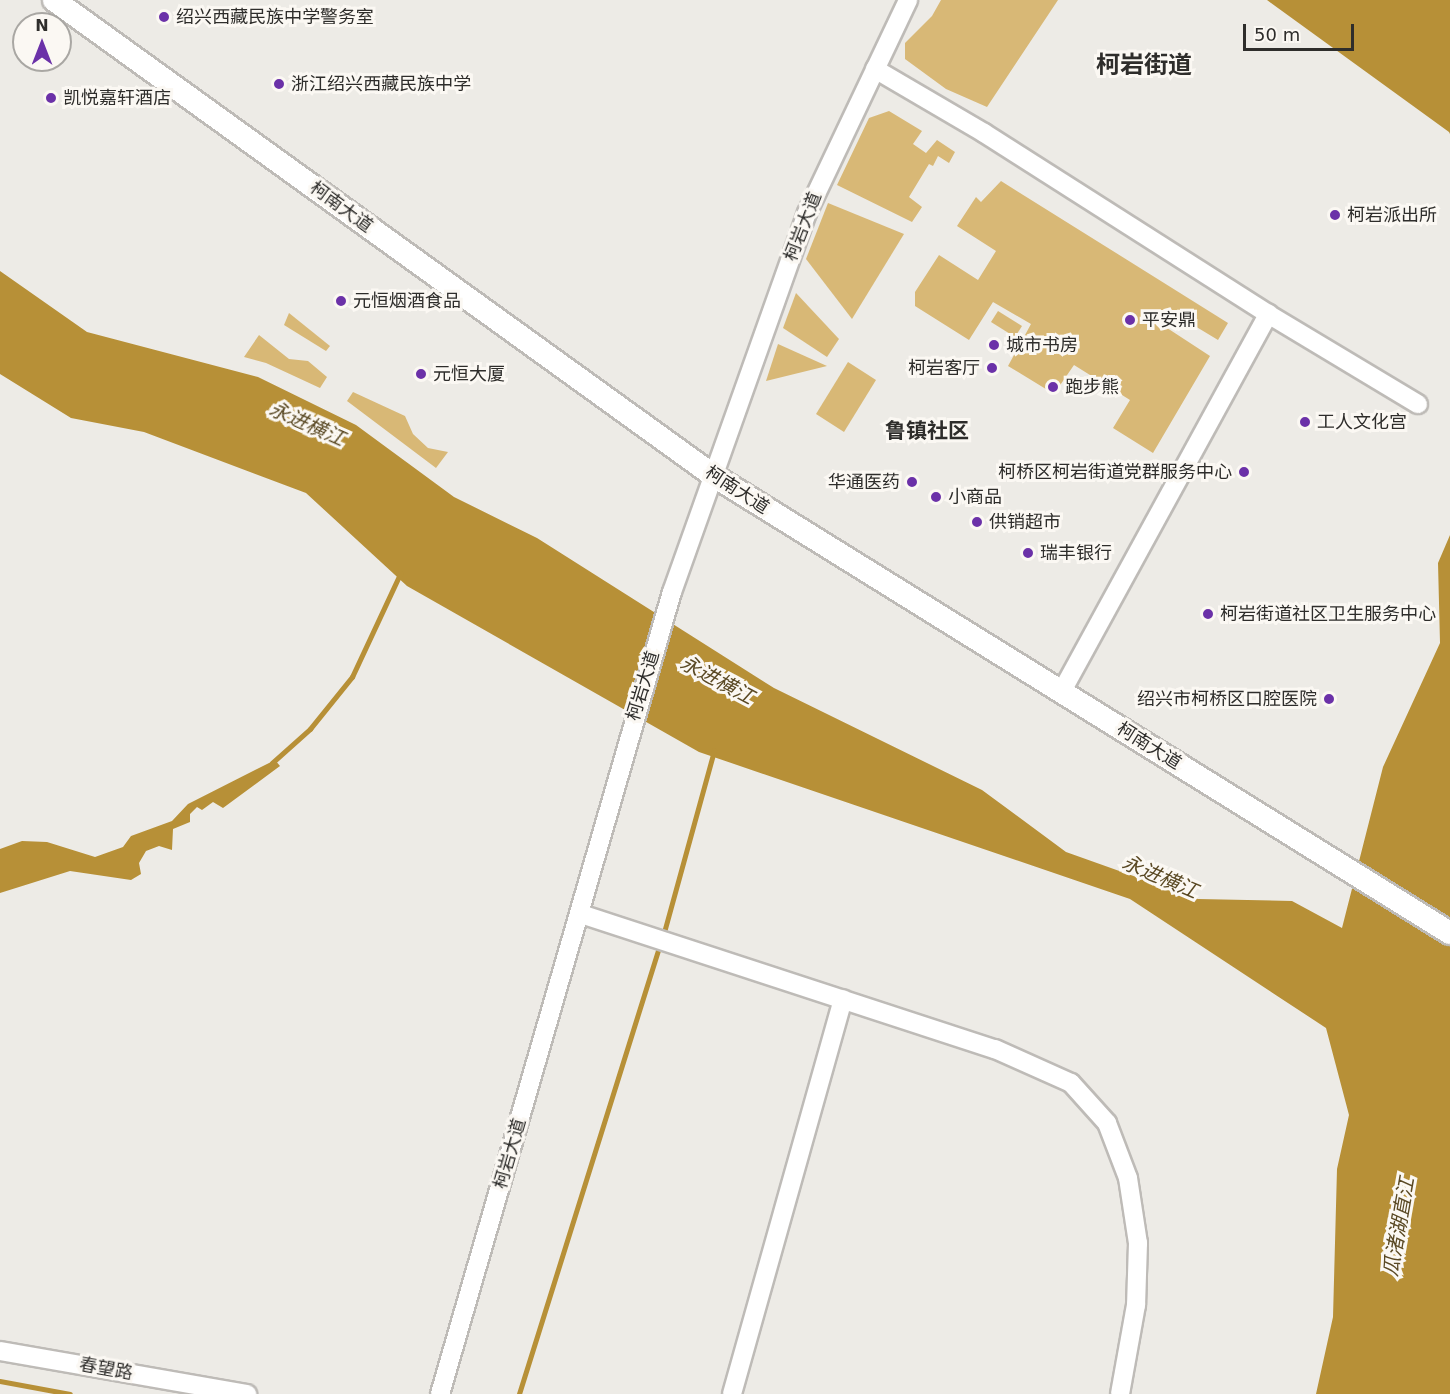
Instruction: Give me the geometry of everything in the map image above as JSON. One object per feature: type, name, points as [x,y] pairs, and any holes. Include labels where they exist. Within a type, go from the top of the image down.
[{"type":"main road","name":"柯南大道","points":[[54,0],[714,476],[1450,933]]},
{"type":"street","name":"柯岩大道","points":[[440,1394],[581,914],[633,718],[672,592],[807,213],[908,0]]},
{"type":"street","points":[[875,69],[984,133],[1268,314],[1418,404]]},
{"type":"street","points":[[1062,691],[1268,314]]},
{"type":"street","points":[[581,914],[994,1048],[1071,1083],[1107,1123],[1128,1178],[1138,1243],[1136,1305],[1120,1394]]},
{"type":"street","points":[[732,1394],[843,999]]},
{"type":"street","name":"春望路","points":[[0,1351],[247,1394]]},
{"type":"shaded area","points":[[941,0],[1058,0],[987,107],[946,89],[905,59],[905,43],[932,16]]},
{"type":"shaded area","points":[[889,111],[922,131],[913,144],[926,153],[937,140],[955,152],[949,163],[938,156],[933,166],[929,164],[909,197],[922,207],[912,222],[837,185],[869,118]]},
{"type":"shaded area","points":[[1001,181],[1228,323],[1218,340],[1170,311],[1161,324],[1210,356],[1153,453],[1113,428],[1130,400],[1074,365],[1054,394],[1008,366],[1031,324],[993,302],[969,340],[915,306],[915,292],[939,255],[978,280],[996,251],[957,226],[976,197],[981,202]]},
{"type":"shaded area","points":[[828,203],[904,234],[852,319],[806,259]]},
{"type":"shaded area","points":[[796,293],[839,339],[827,357],[783,328]]},
{"type":"shaded area","points":[[998,311],[1022,326],[1015,337],[991,322]]},
{"type":"shaded area","points":[[289,313],[330,346],[326,351],[284,325]]},
{"type":"shaded area","points":[[259,335],[289,359],[308,361],[327,377],[320,388],[266,363],[244,357]]},
{"type":"shaded area","points":[[778,344],[827,366],[766,381]]},
{"type":"shaded area","points":[[848,362],[876,380],[844,432],[816,414]]},
{"type":"shaded area","points":[[353,392],[405,416],[413,434],[428,448],[448,452],[436,468],[347,401]]},
{"type":"water","points":[[1267,0],[1450,0],[1450,134],[1449,132]]},
{"type":"water","points":[[0,271],[87,332],[258,377],[356,425],[454,497],[537,538],[774,688],[982,790],[1066,852],[1198,899],[1292,901],[1342,928],[1383,767],[1440,643],[1438,563],[1450,535],[1450,1394],[1316,1394],[1333,1317],[1337,1169],[1349,1115],[1326,1028],[1130,899],[699,752],[407,586],[306,493],[144,432],[71,418],[0,374]]},
{"type":"water","points":[[275,760],[280,766],[223,808],[213,802],[202,810],[197,807],[190,814],[190,822],[173,829],[172,850],[159,846],[146,851],[139,863],[141,874],[131,880],[70,871],[0,893],[0,849],[22,841],[47,842],[95,857],[123,847],[131,836],[172,821],[188,804]]},
{"type":"waterway","points":[[272,763],[310,729],[352,677],[400,574]]},
{"type":"waterway","points":[[663,936],[714,751]]},
{"type":"waterway","points":[[519,1394],[660,944]]},
{"type":"waterway","points":[[0,1381],[70,1394]]},
{"type":"place","name":"绍兴西藏民族中学警务室","points":[[164,17]]},
{"type":"place","name":"浙江绍兴西藏民族中学","points":[[279,84]]},
{"type":"place","name":"凯悦嘉轩酒店","points":[[51,98]]},
{"type":"place","name":"柯岩派出所","points":[[1335,215]]},
{"type":"place","name":"元恒烟酒食品","points":[[341,301]]},
{"type":"place","name":"平安鼎","points":[[1130,320]]},
{"type":"place","name":"城市书房","points":[[994,345]]},
{"type":"place","name":"柯岩客厅","points":[[992,368]]},
{"type":"place","name":"元恒大厦","points":[[421,374]]},
{"type":"place","name":"跑步熊","points":[[1053,387]]},
{"type":"place","name":"工人文化宫","points":[[1305,422]]},
{"type":"place","name":"柯桥区柯岩街道党群服务中心","points":[[1244,472]]},
{"type":"place","name":"华通医药","points":[[912,482]]},
{"type":"place","name":"小商品","points":[[936,497]]},
{"type":"place","name":"供销超市","points":[[977,522]]},
{"type":"place","name":"瑞丰银行","points":[[1028,553]]},
{"type":"place","name":"柯岩街道社区卫生服务中心","points":[[1208,614]]},
{"type":"place","name":"绍兴市柯桥区口腔医院","points":[[1329,699]]},
{"type":"district","name":"柯岩街道","points":[[1144,66]]},
{"type":"district","name":"鲁镇社区","points":[[927,431]]},
{"type":"water label","name":"永进横江","points":[[307,424]]},
{"type":"water label","name":"永进横江","points":[[717,680]]},
{"type":"water label","name":"永进横江","points":[[1160,877]]},
{"type":"water label","name":"瓜渚湖直江","points":[[1399,1227]]}]
